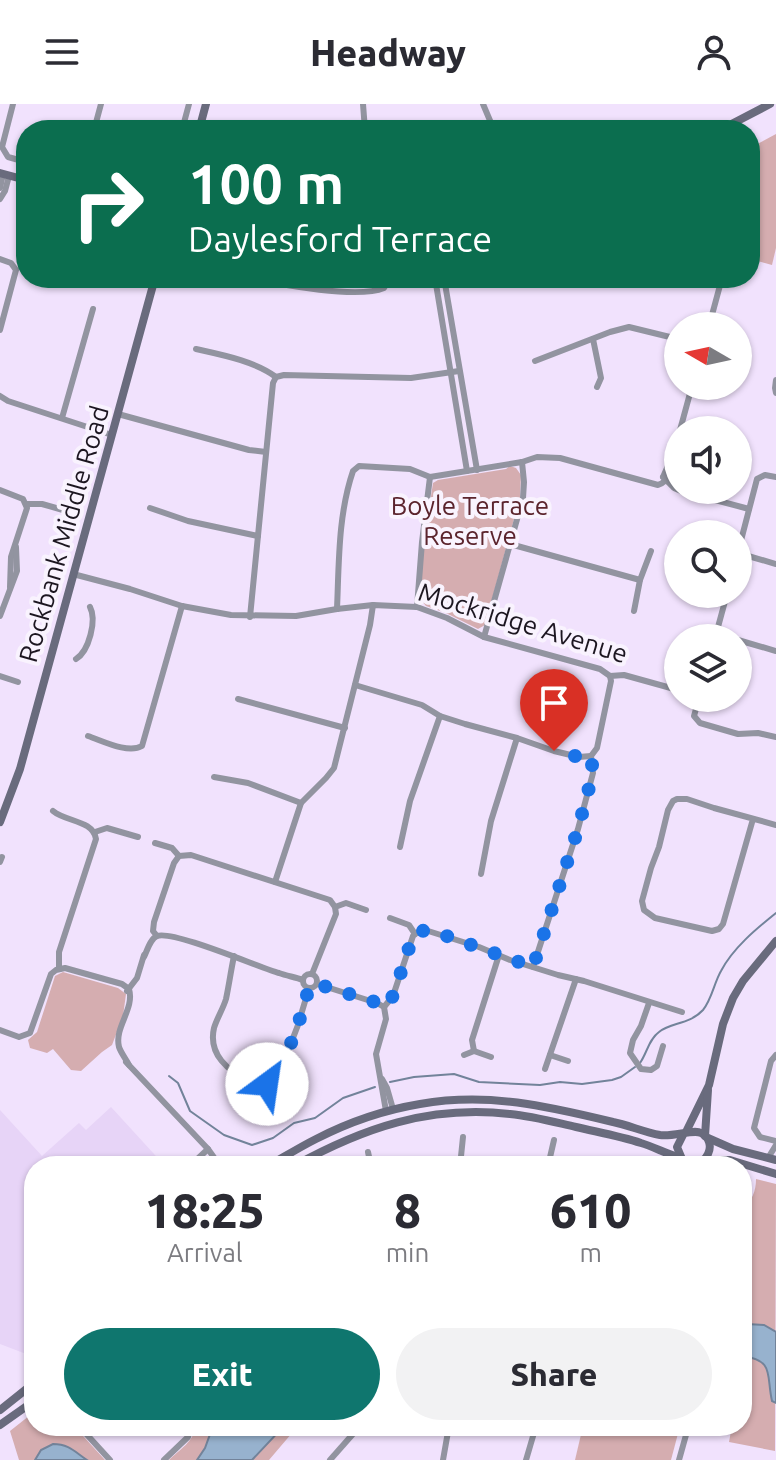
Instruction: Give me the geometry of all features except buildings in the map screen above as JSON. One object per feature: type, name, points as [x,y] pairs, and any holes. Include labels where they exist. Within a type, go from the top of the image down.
[{"type":"main road","points":[[739,120],[770,104]]},
{"type":"main road","name":"Rockbank Middle Road","points":[[0,822],[20,769],[152,288]]},
{"type":"main road","name":"Rockbank Middle Road","points":[[0,810],[8,801]]},
{"type":"main road","points":[[705,1156],[709,1151],[706,1137],[709,1085],[723,1024],[743,981],[776,941]]},
{"type":"main road","points":[[680,1156],[677,1147],[709,1085]]},
{"type":"main road","points":[[286,1156],[333,1130],[389,1110],[451,1100],[484,1099],[513,1101],[657,1134],[696,1131],[733,1149],[772,1159]]},
{"type":"main road","points":[[389,1110],[394,1123]]},
{"type":"main road","points":[[312,1156],[338,1142],[394,1123],[444,1114],[508,1113],[631,1140],[669,1156]]},
{"type":"main road","points":[[752,1167],[776,1174]]},
{"type":"main road","points":[[0,1410],[24,1391]]},
{"type":"main road","points":[[0,1425],[24,1408]]},
{"type":"street","points":[[13,104],[2,143],[8,157],[16,159]]},
{"type":"street","points":[[0,194],[5,191],[4,174]]},
{"type":"street","points":[[0,259],[11,263],[16,270],[0,330]]},
{"type":"street","points":[[313,288],[374,291],[384,288]]},
{"type":"street","points":[[437,288],[477,470]]},
{"type":"street","points":[[445,288],[467,471]]},
{"type":"street","points":[[713,312],[719,288]]},
{"type":"street","points":[[62,418],[93,309]]},
{"type":"street","points":[[535,361],[629,327],[664,336]]},
{"type":"street","points":[[593,339],[601,378],[597,387]]},
{"type":"street","points":[[196,349],[228,357],[276,377],[411,378],[455,372]]},
{"type":"street","points":[[250,617],[276,377]]},
{"type":"street","points":[[776,380],[776,393]]},
{"type":"street","points":[[3,399],[112,435]]},
{"type":"street","points":[[118,414],[266,452]]},
{"type":"street","points":[[337,609],[343,509],[353,471],[359,466],[410,469],[430,477],[537,457],[560,458],[654,485],[661,484],[664,479]]},
{"type":"street","points":[[484,637],[523,498],[522,462]]},
{"type":"street","points":[[746,520],[758,478],[765,475],[776,477]]},
{"type":"street","points":[[417,607],[430,477]]},
{"type":"street","points":[[0,490],[20,497],[27,504],[42,504],[63,510]]},
{"type":"street","points":[[0,616],[17,571],[16,543],[27,504]]},
{"type":"street","points":[[730,504],[749,509]]},
{"type":"street","points":[[150,508],[188,521],[258,536]]},
{"type":"street","points":[[510,544],[640,580]]},
{"type":"street","points":[[634,611],[640,580],[651,551]]},
{"type":"street","points":[[752,556],[776,564]]},
{"type":"street","name":"Mockridge Avenue","points":[[73,574],[182,606],[250,617],[296,616],[373,605],[417,607],[484,637],[600,669],[610,676],[624,675],[664,686]]},
{"type":"street","points":[[275,882],[301,803],[334,768],[373,605]]},
{"type":"street","points":[[88,736],[131,750],[140,749],[145,743],[182,606]]},
{"type":"street","points":[[76,659],[84,654],[90,634],[94,615],[90,607]]},
{"type":"street","points":[[752,644],[776,651]]},
{"type":"street","points":[[0,676],[18,682]]},
{"type":"street","points":[[533,967],[593,773],[591,756],[597,748],[610,676]]},
{"type":"street","points":[[355,685],[422,705],[440,716],[554,751],[579,757],[591,756]]},
{"type":"street","points":[[238,699],[345,728]]},
{"type":"street","points":[[695,712],[694,716],[700,723],[741,735],[758,733],[776,737]]},
{"type":"street","points":[[400,847],[410,801],[440,716]]},
{"type":"street","points":[[481,874],[491,821],[517,738]]},
{"type":"street","points":[[214,777],[248,783],[301,803]]},
{"type":"street","points":[[753,819],[719,929],[712,931],[655,918],[647,913],[642,901],[673,801],[687,799],[776,825]]},
{"type":"street","points":[[53,811],[60,817],[89,826],[95,832],[96,839],[59,952],[59,968]]},
{"type":"street","points":[[95,832],[107,828],[138,837]]},
{"type":"street","points":[[155,843],[172,848],[179,856]]},
{"type":"street","points":[[214,1156],[129,1065],[119,1046],[128,990],[137,978],[156,934],[159,910],[179,856],[191,855],[330,900],[336,914],[312,974]]},
{"type":"street","points":[[335,907],[346,903],[366,910]]},
{"type":"street","points":[[390,918],[409,925],[415,934]]},
{"type":"street","points":[[389,1110],[387,1088],[376,1054],[386,1019],[384,1007],[393,996],[415,934],[422,931],[430,930],[533,967],[682,1012]]},
{"type":"street","points":[[156,934],[303,980],[309,988]]},
{"type":"street","points":[[474,1051],[472,1040],[499,955]]},
{"type":"street","points":[[234,956],[225,1000],[214,1030],[214,1044],[225,1066],[246,1079],[267,1084],[278,1077],[309,988]]},
{"type":"street","points":[[0,1030],[19,1037],[30,1033],[51,974],[59,968],[128,990]]},
{"type":"street","points":[[303,980],[312,974]]},
{"type":"street","points":[[312,974],[317,984]]},
{"type":"street","points":[[545,1069],[576,979]]},
{"type":"street","points":[[317,984],[384,1007]]},
{"type":"street","points":[[309,988],[317,984]]},
{"type":"street","points":[[649,1003],[631,1047],[631,1056],[641,1069],[651,1070],[657,1066],[663,1046]]},
{"type":"street","points":[[464,1055],[474,1051],[491,1057]]},
{"type":"street","points":[[550,1055],[568,1061]]},
{"type":"street","points":[[772,1159],[776,1143],[760,1137],[754,1128],[771,1061],[776,1055]]},
{"type":"street","points":[[461,1156],[463,1137]]},
{"type":"street","points":[[550,1156],[554,1140]]},
{"type":"street","points":[[201,1156],[208,1149]]},
{"type":"street","points":[[368,1152],[369,1156]]},
{"type":"street","points":[[88,1436],[110,1460]]},
{"type":"street","points":[[164,1460],[188,1436]]},
{"type":"street","points":[[330,1460],[351,1436]]},
{"type":"street","points":[[443,1460],[447,1436]]},
{"type":"street","points":[[526,1460],[533,1436]]},
{"type":"street","points":[[679,1460],[686,1436]]},
{"type":"shaded area","points":[[111,1107],[156,1156],[42,1156],[79,1123],[86,1130]]},
{"type":"shaded area","points":[[0,1110],[42,1156],[24,1156],[24,1353],[0,1344]]},
{"type":"green space","points":[[776,134],[776,248],[772,265],[760,262],[760,143]]},
{"type":"green space","name":"Boyle Terrace Reserve","points":[[510,466],[521,475],[520,497],[485,625],[478,629],[426,606],[420,599],[433,483]]},
{"type":"green space","points":[[63,972],[118,988],[126,994],[123,1016],[112,1045],[81,1071],[71,1070],[53,1049],[47,1053],[30,1048],[28,1040],[37,1032],[55,976]]},
{"type":"green space","points":[[756,1179],[776,1184],[775,1451],[729,1442],[730,1436],[752,1436],[752,1197]]},
{"type":"green space","points":[[24,1420],[24,1436],[83,1436],[105,1460],[19,1460],[10,1431]]},
{"type":"green space","points":[[192,1436],[289,1436],[269,1460],[169,1460]]},
{"type":"green space","points":[[581,1436],[677,1436],[671,1460],[575,1460]]},
{"type":"water","points":[[752,1324],[764,1325],[776,1332],[776,1403],[772,1401],[767,1370],[753,1358]]},
{"type":"water","points":[[209,1436],[275,1436],[252,1460],[197,1460]]},
{"type":"water","points":[[53,1444],[68,1447],[87,1460],[35,1460],[41,1450]]},
{"type":"waterway","points":[[640,1063],[659,1032],[703,1010],[732,954],[776,913]]},
{"type":"waterway","points":[[390,1082],[454,1074],[479,1082],[582,1084],[612,1080],[635,1067]]},
{"type":"waterway","points":[[169,1076],[178,1083],[190,1111],[224,1135],[252,1145],[273,1138],[294,1123],[315,1118],[343,1098],[375,1087]]},
{"type":"route","points":[[267,1084],[278,1077],[309,988],[317,984],[384,1007],[393,996],[415,934],[430,930],[533,967],[593,773],[591,756],[579,757],[554,751]]}]
